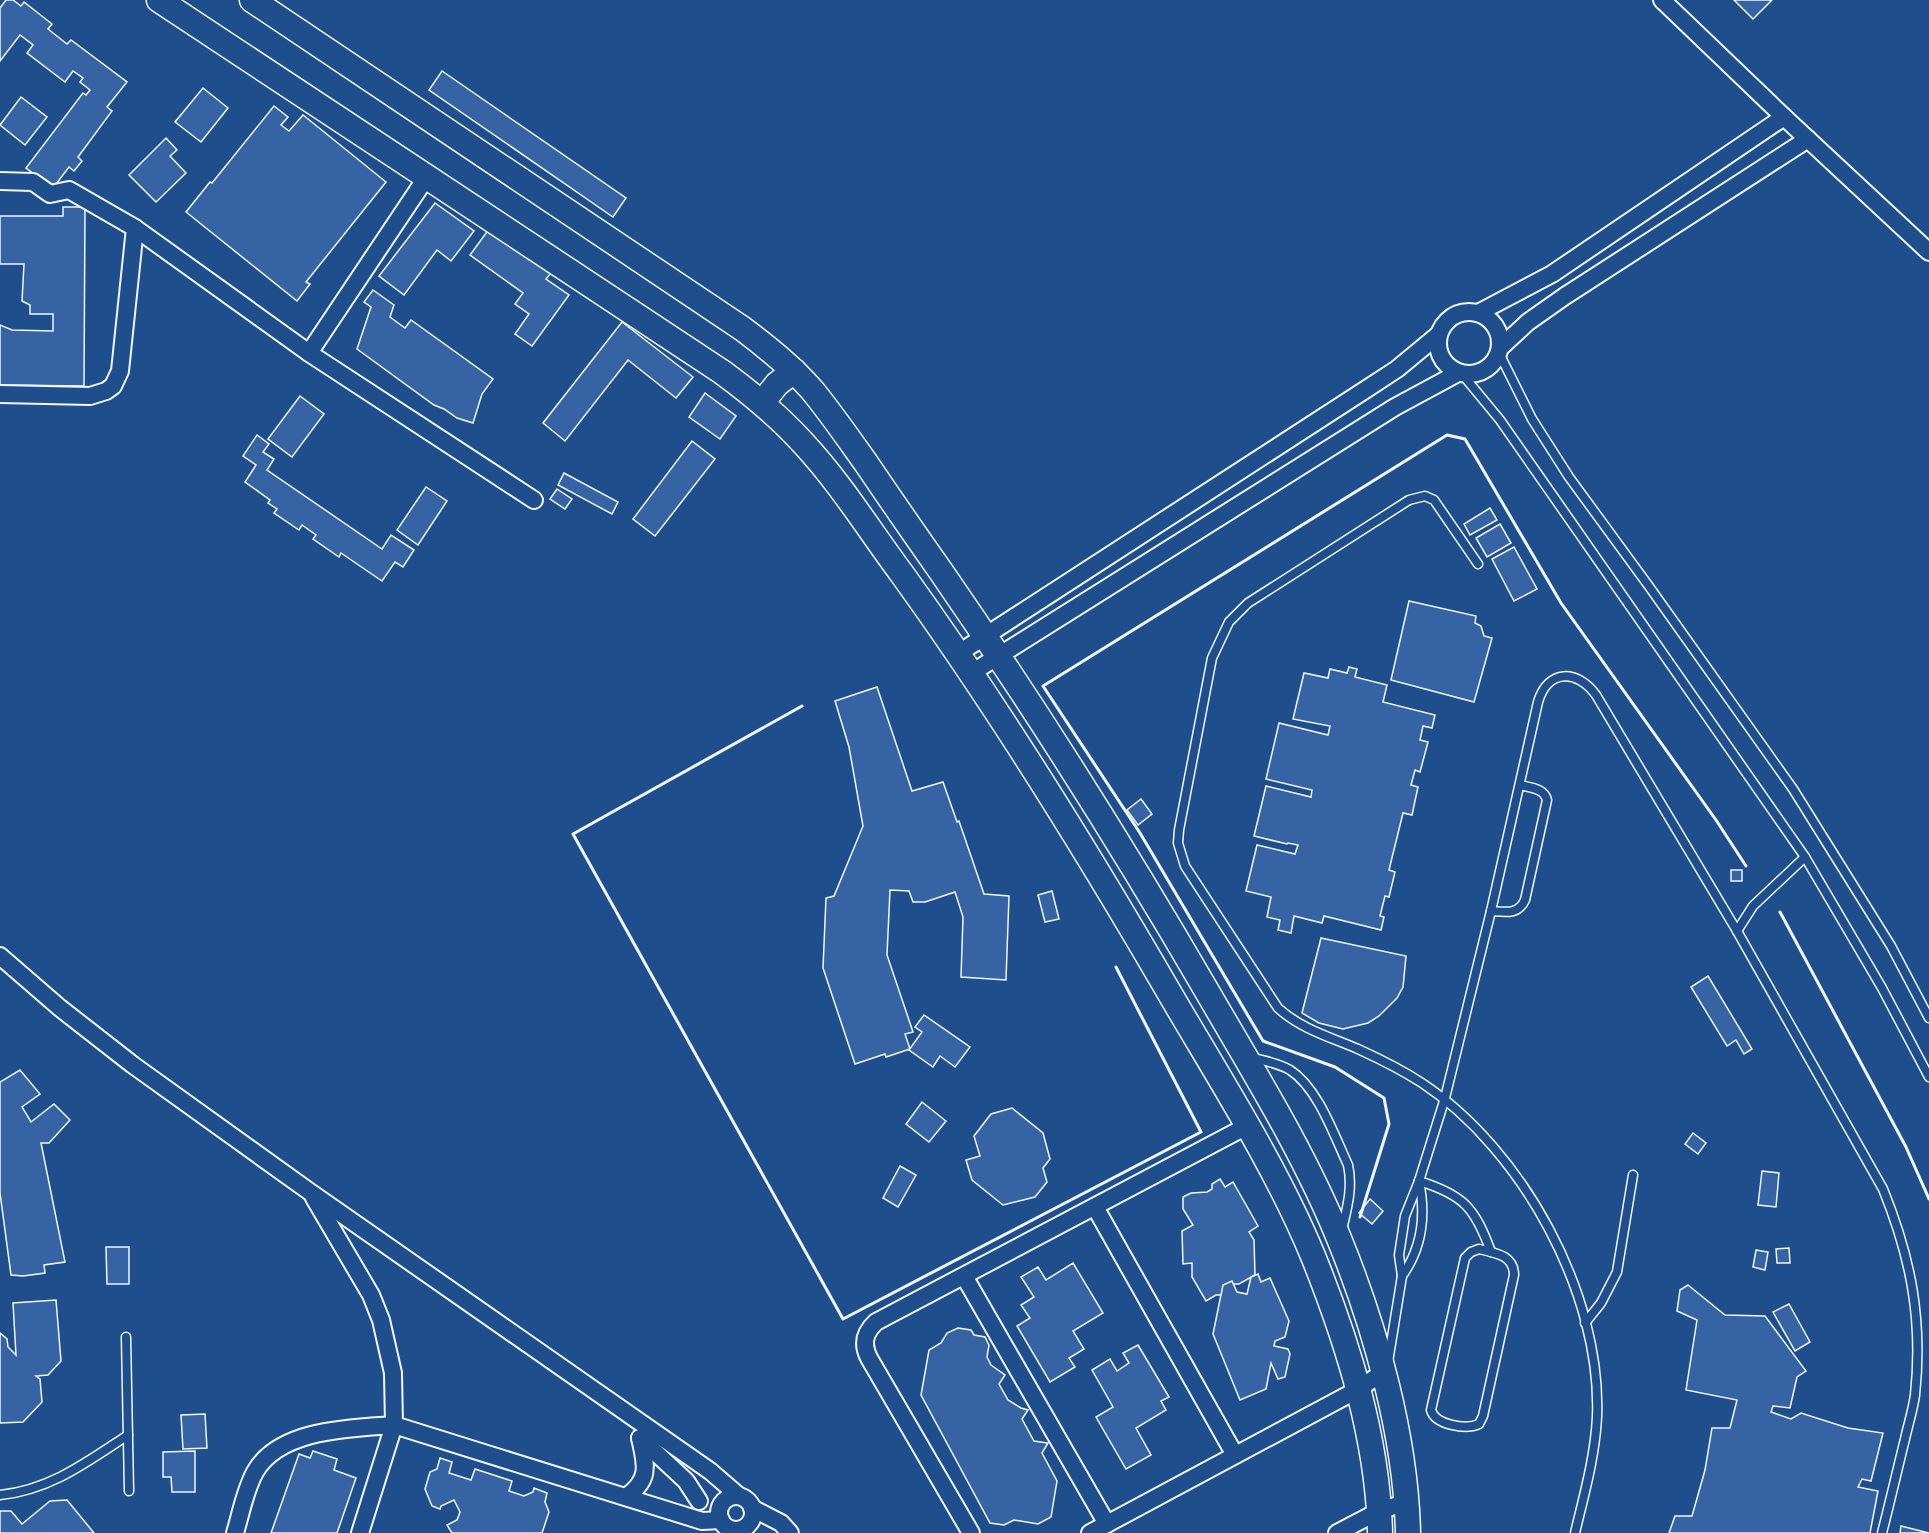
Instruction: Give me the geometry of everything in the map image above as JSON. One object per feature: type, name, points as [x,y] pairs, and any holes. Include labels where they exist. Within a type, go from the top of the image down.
[{"type":"street","points":[[159,0],[722,372],[762,403],[799,438],[826,469],[966,662],[1111,892],[1247,1126],[1287,1200],[1329,1298],[1357,1390],[1366,1430],[1380,1522]]},
{"type":"street","points":[[252,0],[743,329],[768,347],[812,390],[851,442],[985,635],[1136,869],[1296,1145],[1339,1239],[1372,1331],[1394,1418],[1407,1502],[1408,1533]]},
{"type":"street","points":[[1662,0],[1929,252]]},
{"type":"street","points":[[1478,313],[1552,274],[1784,117]]},
{"type":"street","points":[[1499,351],[1500,337],[1496,327],[1488,318],[1478,313],[1458,313],[1449,318],[1438,335],[1439,354],[1449,369],[1460,374],[1485,371],[1493,363],[1499,351],[1528,322],[1808,139]]},
{"type":"street","points":[[309,353],[426,177]]},
{"type":"street","points":[[0,181],[33,182],[50,194],[69,190],[135,228],[309,353],[534,500]]},
{"type":"street","points":[[0,394],[90,396],[113,386],[120,371],[135,228]]},
{"type":"street","points":[[966,662],[985,635],[1388,375],[1438,335]]},
{"type":"street","points":[[762,403],[777,384],[794,371]]},
{"type":"street","points":[[966,662],[998,655],[1395,407],[1460,374]]},
{"type":"street","points":[[0,956],[96,1038],[310,1192],[710,1471],[750,1503],[752,1520],[747,1531],[731,1528],[722,1520],[720,1508],[723,1503],[733,1496],[739,1496]]},
{"type":"street","points":[[971,1533],[869,1358],[864,1343],[870,1328],[876,1322],[1247,1126]]},
{"type":"street","points":[[310,1192],[358,1271],[381,1320],[389,1346],[393,1373],[394,1425],[362,1533]]},
{"type":"street","points":[[1095,1206],[1235,1455]]},
{"type":"street","points":[[964,1276],[1107,1524]]},
{"type":"street","points":[[1090,1533],[1357,1390],[1382,1373]]},
{"type":"street","points":[[626,1497],[637,1489],[646,1470],[635,1420]]},
{"type":"street","points":[[235,1533],[256,1471],[277,1449],[325,1432],[394,1425],[707,1522],[722,1520]]},
{"type":"street","points":[[640,1438],[686,1481],[699,1501]]},
{"type":"street","points":[[660,1506],[677,1501],[723,1503]]},
{"type":"street","points":[[1337,1533],[1380,1522],[1407,1502]]},
{"type":"street","points":[[752,1508],[781,1523],[790,1533]]},
{"type":"lane","points":[[1499,351],[1532,419],[1569,477],[1793,789],[1891,946],[1929,1018]]},
{"type":"lane","points":[[1460,374],[1500,420],[1805,857],[1882,988],[1929,1077]]},
{"type":"lane","points":[[1478,564],[1434,500],[1419,496],[1409,500],[1248,603],[1230,622],[1212,658],[1178,843],[1185,866],[1278,1008],[1300,1025],[1387,1063],[1445,1098],[1488,1142],[1531,1196],[1564,1257],[1576,1290],[1595,1369],[1597,1416],[1592,1463],[1575,1533]]},
{"type":"lane","points":[[1382,1373],[1391,1349],[1402,1276],[1399,1255],[1407,1206],[1419,1181],[1445,1098],[1491,911],[1538,702],[1545,687],[1551,681],[1568,676],[1585,681],[1596,695],[1737,931],[1883,1189],[1900,1230],[1910,1271],[1917,1323],[1918,1355],[1915,1397],[1882,1533]]},
{"type":"lane","points":[[1491,911],[1509,912],[1520,909],[1528,889],[1547,800],[1540,790],[1520,785]]},
{"type":"lane","points":[[1737,931],[1753,906],[1805,857]]},
{"type":"lane","points":[[1244,1056],[1279,1064],[1292,1071],[1302,1080],[1318,1102],[1348,1165],[1350,1175],[1350,1195],[1339,1239]]},
{"type":"lane","points":[[1585,1323],[1601,1303],[1617,1272],[1633,1175]]},
{"type":"lane","points":[[1419,1181],[1453,1194],[1465,1203],[1482,1228],[1491,1252],[1507,1258],[1514,1269],[1483,1416],[1474,1426],[1442,1423],[1433,1416],[1432,1405],[1465,1258],[1471,1252],[1479,1249],[1491,1252]]},
{"type":"lane","points":[[1402,1276],[1413,1258],[1423,1218],[1423,1199],[1419,1181]]},
{"type":"lane","points":[[126,1337],[129,1491]]},
{"type":"lane","points":[[0,1495],[29,1490],[61,1478],[128,1435]]},
{"type":"building","points":[[6,0],[13,0],[21,6],[24,2],[52,24],[48,29],[67,44],[71,40],[127,82],[107,107],[112,111],[78,157],[82,161],[74,171],[69,167],[53,188],[26,168],[83,93],[86,95],[90,90],[80,82],[83,78],[73,71],[65,82],[27,53],[33,45],[20,35],[0,61],[0,8]]},
{"type":"building","points":[[1734,0],[1772,0],[1753,19]]},
{"type":"building","points":[[442,71],[626,198],[613,217],[429,90]]},
{"type":"building","points":[[203,88],[228,108],[201,142],[175,122]]},
{"type":"building","points":[[21,97],[47,117],[25,145],[0,125]]},
{"type":"building","points":[[274,106],[288,117],[281,125],[289,131],[303,115],[386,182],[306,282],[310,284],[297,301],[186,212]]},
{"type":"building","points":[[166,138],[177,150],[170,156],[186,173],[156,202],[129,175]]},
{"type":"building","points":[[435,203],[474,231],[451,261],[437,250],[404,295],[379,276]]},
{"type":"building","points":[[63,207],[85,207],[84,386],[0,385],[0,325],[12,330],[53,331],[53,314],[30,314],[30,305],[22,301],[24,264],[0,264],[0,216],[63,216]]},
{"type":"building","points":[[489,229],[551,273],[546,279],[569,295],[532,346],[515,334],[529,314],[515,304],[523,293],[470,255]]},
{"type":"building","points":[[373,290],[394,305],[390,317],[405,328],[411,320],[493,379],[482,394],[473,423],[457,418],[434,405],[357,349],[371,307],[364,302]]},
{"type":"building","points":[[622,322],[693,377],[676,398],[628,360],[565,441],[543,423]]},
{"type":"building","points":[[705,393],[736,416],[720,439],[689,417]]},
{"type":"building","points":[[300,396],[324,414],[292,457],[268,439]]},
{"type":"building","points":[[257,435],[269,444],[263,452],[274,459],[267,470],[382,549],[391,535],[414,550],[403,567],[395,562],[382,581],[341,553],[339,557],[313,539],[316,535],[302,525],[299,530],[274,513],[277,509],[268,503],[270,500],[245,482],[256,465],[243,456]]},
{"type":"building","points":[[692,441],[715,459],[655,536],[633,519]]},
{"type":"building","points":[[564,473],[618,502],[612,514],[558,485]]},
{"type":"building","points":[[426,487],[447,501],[418,545],[397,530]]},
{"type":"building","points":[[557,489],[572,499],[565,509],[550,499]]},
{"type":"building","points":[[1490,508],[1497,520],[1470,535],[1464,524]]},
{"type":"building","points":[[1500,524],[1511,543],[1487,557],[1476,538]]},
{"type":"building","points":[[1514,547],[1537,589],[1514,601],[1492,559]]},
{"type":"building","points":[[1409,601],[1476,616],[1475,623],[1481,626],[1484,636],[1492,638],[1474,702],[1391,680]]},
{"type":"building","points":[[1349,667],[1357,669],[1355,677],[1387,685],[1383,702],[1435,715],[1432,728],[1423,726],[1420,740],[1428,742],[1420,772],[1415,770],[1411,785],[1418,787],[1412,815],[1403,813],[1389,870],[1395,872],[1389,897],[1385,896],[1380,916],[1384,917],[1381,930],[1324,916],[1322,923],[1294,916],[1291,933],[1278,930],[1280,920],[1267,917],[1271,897],[1246,891],[1257,845],[1295,854],[1298,845],[1254,836],[1266,786],[1311,797],[1312,790],[1266,779],[1279,723],[1328,735],[1330,726],[1293,719],[1304,673],[1328,678],[1330,669],[1347,673]]},
{"type":"building","points":[[877,687],[912,791],[943,782],[984,894],[1009,896],[1006,980],[961,977],[963,917],[955,892],[925,902],[913,902],[909,891],[890,890],[887,955],[913,1032],[905,1034],[910,1049],[855,1064],[823,968],[826,898],[834,896],[863,826],[849,747],[835,701]]},
{"type":"building","points":[[1141,799],[1152,814],[1138,825],[1127,810]]},
{"type":"building","points":[[1731,870],[1742,870],[1742,881],[1731,881]]},
{"type":"building","points":[[1052,891],[1059,919],[1045,922],[1038,895]]},
{"type":"building","points":[[1321,938],[1406,956],[1403,987],[1397,998],[1379,1016],[1368,1023],[1343,1029],[1319,1023],[1302,1013]]},
{"type":"building","points":[[1708,976],[1752,1049],[1744,1054],[1736,1040],[1727,1046],[1691,987]]},
{"type":"building","points":[[924,1015],[970,1047],[955,1067],[940,1056],[933,1067],[909,1050],[922,1032],[915,1027]]},
{"type":"building","points":[[20,1070],[40,1094],[22,1107],[31,1122],[54,1104],[70,1120],[49,1143],[41,1143],[65,1262],[44,1265],[45,1273],[23,1276],[11,1275],[0,1193],[0,1082]]},
{"type":"building","points":[[922,1102],[946,1121],[929,1142],[906,1124]]},
{"type":"building","points":[[1012,1108],[1043,1133],[1050,1159],[1043,1168],[1047,1182],[1035,1197],[1003,1205],[972,1180],[966,1160],[980,1156],[974,1136],[991,1114]]},
{"type":"building","points":[[1693,1133],[1706,1143],[1698,1154],[1685,1144]]},
{"type":"building","points":[[900,1166],[916,1175],[898,1207],[883,1198]]},
{"type":"building","points":[[1762,1171],[1779,1173],[1776,1207],[1758,1205]]},
{"type":"building","points":[[1220,1179],[1225,1187],[1233,1182],[1258,1226],[1249,1232],[1254,1240],[1255,1275],[1239,1284],[1231,1284],[1231,1295],[1216,1295],[1206,1301],[1192,1277],[1192,1263],[1183,1264],[1182,1231],[1193,1225],[1183,1209],[1183,1197],[1191,1193],[1207,1192],[1212,1189],[1212,1184]]},
{"type":"building","points":[[1370,1199],[1383,1211],[1372,1224],[1359,1213]]},
{"type":"building","points":[[106,1247],[129,1247],[129,1284],[107,1284]]},
{"type":"building","points":[[1789,1248],[1790,1263],[1777,1263],[1776,1249]]},
{"type":"building","points":[[1756,1250],[1768,1252],[1765,1270],[1753,1267]]},
{"type":"building","points":[[1073,1263],[1103,1313],[1073,1331],[1084,1349],[1069,1358],[1075,1367],[1050,1382],[1017,1326],[1030,1318],[1021,1305],[1034,1297],[1021,1277],[1038,1267],[1046,1280]]},
{"type":"building","points":[[1258,1274],[1261,1282],[1270,1278],[1289,1321],[1285,1337],[1275,1341],[1274,1346],[1288,1349],[1290,1354],[1285,1377],[1278,1379],[1271,1363],[1266,1389],[1240,1400],[1213,1334],[1223,1285],[1232,1281],[1237,1292],[1247,1294],[1251,1277]]},
{"type":"building","points":[[1688,1285],[1725,1315],[1765,1316],[1806,1371],[1797,1377],[1790,1408],[1773,1406],[1771,1412],[1791,1419],[1801,1413],[1848,1428],[1883,1433],[1871,1481],[1862,1479],[1858,1487],[1878,1491],[1870,1533],[1669,1533],[1675,1516],[1692,1516],[1705,1470],[1712,1428],[1730,1428],[1737,1400],[1686,1390],[1697,1320],[1677,1311],[1680,1290]]},
{"type":"building","points":[[56,1300],[61,1361],[48,1375],[36,1376],[40,1379],[42,1402],[23,1422],[0,1423],[0,1333],[7,1339],[8,1347],[16,1355],[13,1303]]},
{"type":"building","points":[[1789,1304],[1810,1342],[1795,1351],[1773,1312]]},
{"type":"building","points":[[958,1328],[971,1330],[974,1335],[985,1337],[989,1345],[987,1357],[991,1365],[1005,1375],[999,1384],[1008,1400],[1028,1410],[1022,1419],[1034,1441],[1048,1443],[1042,1453],[1057,1481],[1051,1517],[1038,1524],[1014,1520],[1004,1525],[990,1523],[921,1395],[929,1350],[941,1343],[947,1333]]},
{"type":"building","points":[[1138,1345],[1169,1397],[1161,1401],[1166,1410],[1136,1428],[1151,1455],[1126,1469],[1096,1417],[1113,1407],[1092,1370],[1110,1359],[1117,1371],[1129,1363],[1123,1353]]},
{"type":"building","points":[[205,1414],[207,1448],[183,1449],[181,1415]]},
{"type":"building","points":[[195,1451],[195,1492],[172,1492],[171,1477],[163,1477],[163,1452]]},
{"type":"building","points":[[313,1451],[337,1459],[334,1470],[356,1478],[337,1533],[271,1533],[299,1454],[310,1458]]},
{"type":"building","points":[[440,1458],[452,1462],[449,1473],[471,1480],[475,1469],[512,1481],[509,1491],[524,1496],[533,1492],[534,1488],[547,1493],[545,1502],[549,1512],[542,1533],[452,1533],[447,1525],[457,1520],[460,1512],[454,1500],[441,1506],[440,1509],[432,1506],[425,1489],[430,1472],[437,1469]]},
{"type":"building","points":[[67,1500],[94,1533],[0,1533],[0,1511],[11,1511],[22,1524],[50,1501]]},
{"type":"building","points":[[1901,1526],[1929,1533],[1900,1533]]},
{"type":"wall","points":[[1360,1217],[1389,1124],[1384,1098],[1335,1067],[1263,1041],[1140,833],[1043,686],[1447,435],[1465,439],[1561,603],[1716,820],[1746,866]]},
{"type":"wall","points":[[802,706],[573,834],[843,1319],[1201,1132],[1116,967]]},
{"type":"wall","points":[[1780,912],[1906,1147],[1929,1199]]}]
